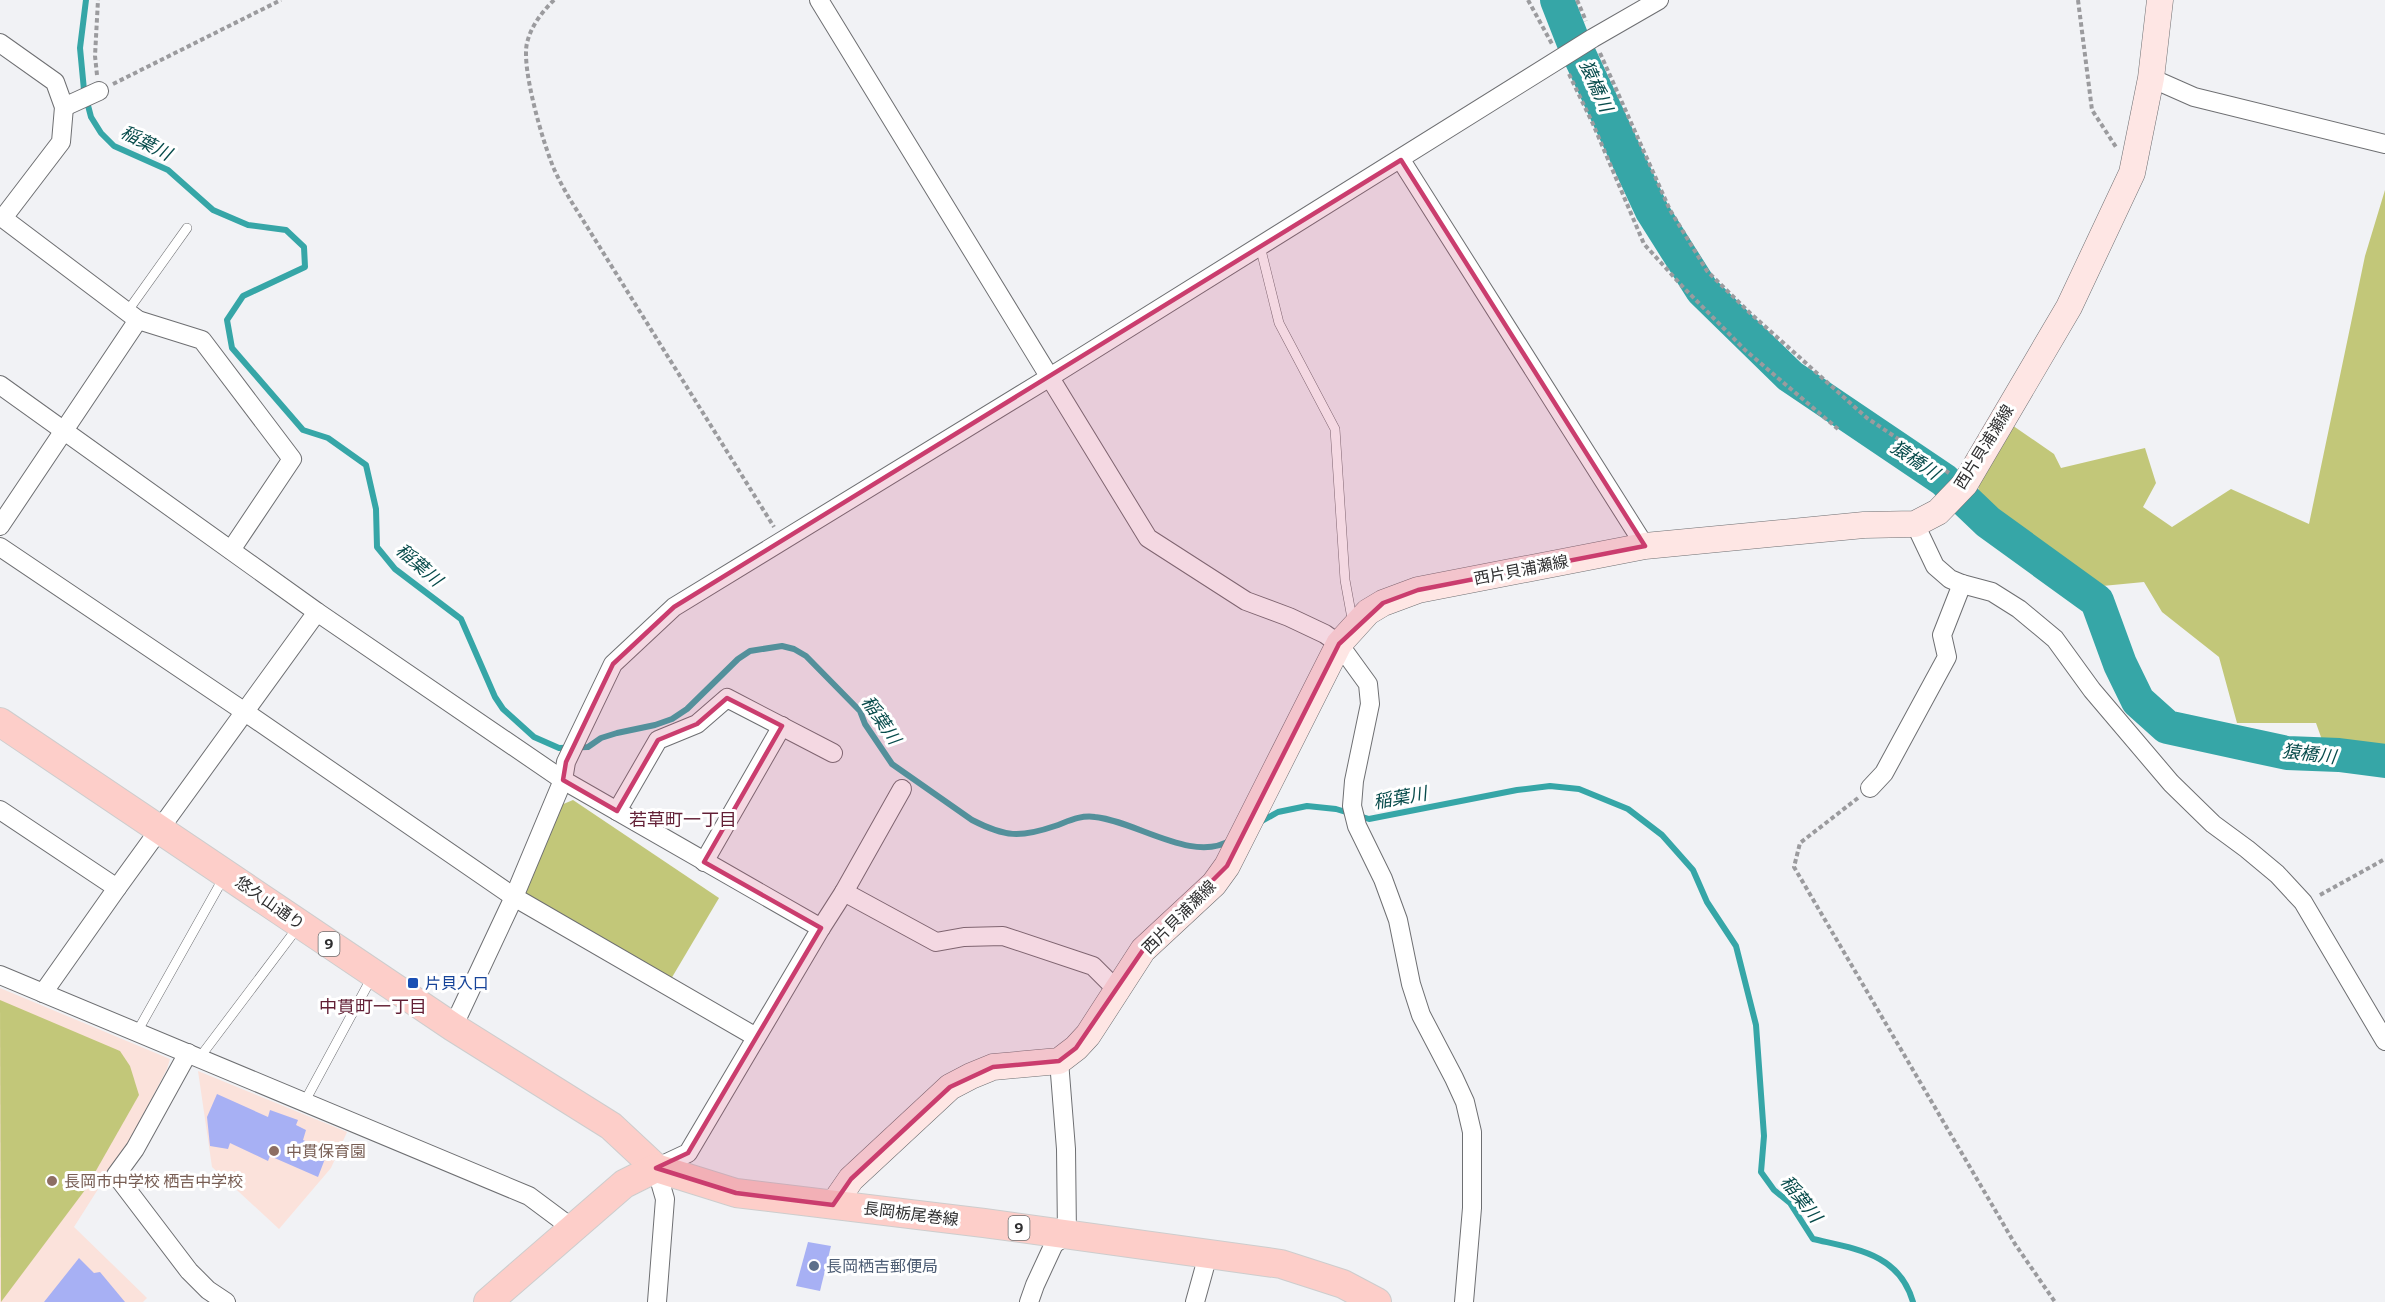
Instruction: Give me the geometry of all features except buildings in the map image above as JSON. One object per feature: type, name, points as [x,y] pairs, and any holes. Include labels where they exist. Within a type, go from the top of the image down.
[{"type":"main road","name":"西片貝浦瀬線","points":[[1059,1060],[1076,1048],[1088,1035],[1143,950],[1214,884],[1227,866],[1346,635],[1368,612],[1383,603],[1418,590],[1645,546],[1864,525],[1915,524],[1938,512],[1965,484],[2068,307],[2132,173],[2151,78],[2160,0]]},
{"type":"main road","name":"悠久山通り","points":[[0,722],[453,1027],[611,1126],[657,1168]]},
{"type":"main road","points":[[833,1205],[851,1179],[950,1087],[993,1068],[1059,1060]]},
{"type":"main road","points":[[488,1302],[624,1184],[657,1168]]},
{"type":"main road","name":"長岡栃尾巻線","points":[[657,1168],[736,1193],[1281,1264],[1344,1284],[1377,1302]]},
{"type":"street","points":[[819,0],[1148,538],[1246,601],[1325,634],[1346,635],[1368,684],[1371,704],[1354,782],[1352,806],[1357,826],[1383,879],[1398,920],[1420,1015],[1465,1102],[1472,1132],[1472,1208],[1464,1302]]},
{"type":"street","points":[[453,1027],[514,897],[577,738],[613,664],[674,607],[1401,160],[1593,38],[1659,0]]},
{"type":"street","points":[[0,43],[55,82],[64,106],[61,142],[1,217],[133,316],[202,340],[292,459],[231,550]]},
{"type":"street","points":[[2151,78],[2194,97],[2385,144]]},
{"type":"street","points":[[64,106],[99,91]]},
{"type":"street","points":[[1401,160],[1645,546]]},
{"type":"street","points":[[0,525],[63,430],[133,316]]},
{"type":"street","points":[[0,385],[317,612],[565,771],[617,811],[820,928]]},
{"type":"street","points":[[1915,524],[1935,566],[1950,579],[1992,592],[2019,609],[2055,639],[2092,690],[2171,783],[2213,824],[2277,874],[2303,903],[2385,1041]]},
{"type":"street","points":[[0,547],[514,897],[756,1037]]},
{"type":"street","points":[[1870,788],[1884,773],[1947,657],[1942,635],[1962,584]]},
{"type":"street","points":[[44,993],[117,888],[317,612]]},
{"type":"street","points":[[617,811],[658,740],[697,724],[727,698],[833,753]]},
{"type":"street","points":[[704,862],[782,726]]},
{"type":"street","points":[[657,1302],[665,1199],[657,1168],[688,1153],[820,928],[844,892],[902,789]]},
{"type":"street","points":[[0,810],[117,888]]},
{"type":"street","points":[[844,892],[936,942],[964,937],[1003,936],[1093,966],[1117,990]]},
{"type":"street","points":[[0,975],[529,1196],[572,1228]]},
{"type":"street","points":[[194,1055],[116,1175],[189,1272],[208,1290],[226,1302]]},
{"type":"street","points":[[1029,1302],[1054,1245],[1067,1235],[1066,1149],[1059,1060]]},
{"type":"street","points":[[1195,1302],[1208,1255]]},
{"type":"lane","points":[[133,316],[187,228]]},
{"type":"lane","points":[[1260,246],[1279,322],[1335,429],[1345,580],[1346,635]]},
{"type":"lane","points":[[137,1032],[226,873]]},
{"type":"lane","points":[[194,1055],[300,925]]},
{"type":"lane","points":[[305,1101],[374,974]]},
{"type":"path","points":[[98,0],[95,56],[99,91],[281,0]]},
{"type":"path","points":[[554,0],[533,26],[527,43],[526,61],[531,89],[554,168],[571,201],[782,540]]},
{"type":"path","points":[[1528,0],[1561,59],[1593,124],[1644,244],[1745,350],[1838,429]]},
{"type":"path","points":[[1577,0],[1670,210],[1707,271],[1750,314],[1867,418],[1965,484]]},
{"type":"path","points":[[2078,0],[2092,110],[2132,173]]},
{"type":"path","points":[[1870,788],[1800,843],[1794,867],[2015,1244],[2055,1302]]},
{"type":"path","points":[[2303,903],[2385,860]]},
{"type":"highlighted area","points":[[1401,160],[1645,546],[1418,590],[1383,603],[1339,644],[1227,866],[1143,950],[1076,1048],[1059,1061],[993,1067],[950,1087],[851,1179],[833,1205],[736,1193],[656,1168],[688,1153],[821,928],[704,862],[782,726],[727,698],[697,724],[658,740],[617,811],[563,780],[566,762],[613,664],[674,607]]},
{"type":"shaded area","name":"長岡市中学校 栖吉中学校","points":[[0,988],[170,1059],[133,1134],[74,1227],[147,1298],[143,1302],[0,1302]]},
{"type":"shaded area","name":"中貫保育園","points":[[198,1071],[347,1132],[331,1168],[279,1229],[212,1167]]},
{"type":"green space","points":[[2385,190],[2385,772],[2332,768],[2316,723],[2237,723],[2219,657],[2162,612],[2144,582],[2092,587],[1978,501],[1979,477],[2009,423],[2054,454],[2061,468],[2145,448],[2156,483],[2143,507],[2172,527],[2231,489],[2309,524],[2365,256]]},
{"type":"green space","points":[[573,800],[719,898],[671,979],[524,894],[561,805]]},
{"type":"green space","name":"長岡市中学校 栖吉中学校","points":[[0,1000],[120,1051],[130,1066],[139,1095],[85,1190],[1,1302]]},
{"type":"waterway","name":"稲葉川","points":[[86,0],[80,48],[84,90],[91,117],[101,133],[114,146],[168,170],[213,210],[248,225],[286,230],[304,247],[305,267],[243,296],[227,320],[232,348],[303,430],[328,438],[366,465],[376,509],[377,547],[395,569],[461,619],[495,697],[503,709],[534,737],[559,748],[588,747],[601,738],[672,719],[687,709],[738,659],[750,651],[782,646],[794,649],[806,656],[860,711],[865,724],[892,764],[984,826],[1004,833],[1022,834],[1043,830],[1075,819],[1095,817],[1111,820],[1164,839],[1199,847],[1216,846],[1231,840]]},
{"type":"waterway","name":"猿橋川","points":[[1557,0],[1573,41],[1652,211],[1702,290],[1790,376],[1944,480],[1988,522],[2097,601],[2120,664],[2138,701],[2167,727],[2287,753],[2339,755],[2385,761]]},
{"type":"waterway","name":"稲葉川","points":[[1260,822],[1278,812],[1307,806],[1336,809],[1369,819],[1517,790],[1550,786],[1579,789],[1628,809],[1662,835],[1693,870],[1707,902],[1736,946],[1756,1025],[1764,1136],[1761,1172],[1774,1190],[1790,1203],[1813,1239],[1859,1250],[1886,1263],[1897,1273],[1913,1302]]},
{"type":"place","name":"片貝入口","points":[[413,983]]},
{"type":"place","name":"中貫保育園","points":[[274,1151]]},
{"type":"place","name":"長岡市中学校 栖吉中学校","points":[[52,1181]]},
{"type":"place","name":"長岡栖吉郵便局","points":[[814,1266]]},
{"type":"district","name":"若草町一丁目","points":[[683,820]]},
{"type":"district","name":"中貫町一丁目","points":[[373,1007]]}]
